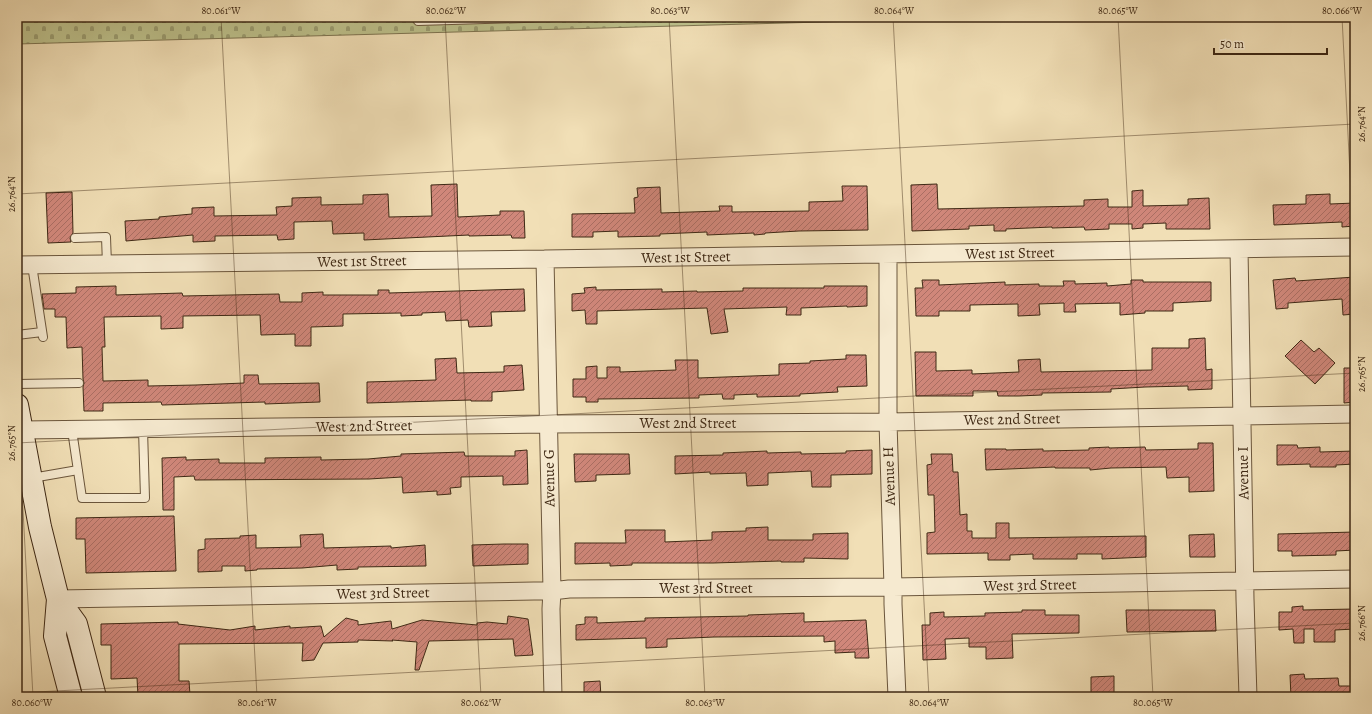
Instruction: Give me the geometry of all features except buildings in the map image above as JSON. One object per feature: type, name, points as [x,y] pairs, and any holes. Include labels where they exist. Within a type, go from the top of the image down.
[{"type":"main road","points":[[17,405],[40,527],[58,599],[56,636],[72,697]]},
{"type":"main road","points":[[58,599],[76,624],[95,697]]},
{"type":"street","name":"West 1st Street","points":[[25,265],[1355,247]]},
{"type":"street","name":"Avenue I","points":[[1239,249],[1248,697]]},
{"type":"street","name":"Avenue H","points":[[888,254],[888,422],[897,697]]},
{"type":"street","name":"Avenue G","points":[[545,259],[553,697]]},
{"type":"street","name":"West 2nd Street","points":[[22,430],[888,422],[1355,414]]},
{"type":"street","name":"West 3rd Street","points":[[58,599],[552,591],[569,589],[893,587],[1355,579]]},
{"type":"lane","points":[[415,17],[418,21],[556,17]]},
{"type":"lane","points":[[75,238],[106,237],[107,264]]},
{"type":"lane","points":[[17,335],[42,334],[25,265]]},
{"type":"lane","points":[[17,384],[79,383]]},
{"type":"lane","points":[[72,430],[82,498],[145,498],[143,429]]},
{"type":"lane","points":[[31,478],[78,470]]},
{"type":"green space","points":[[17,17],[1005,17],[17,44]]}]
